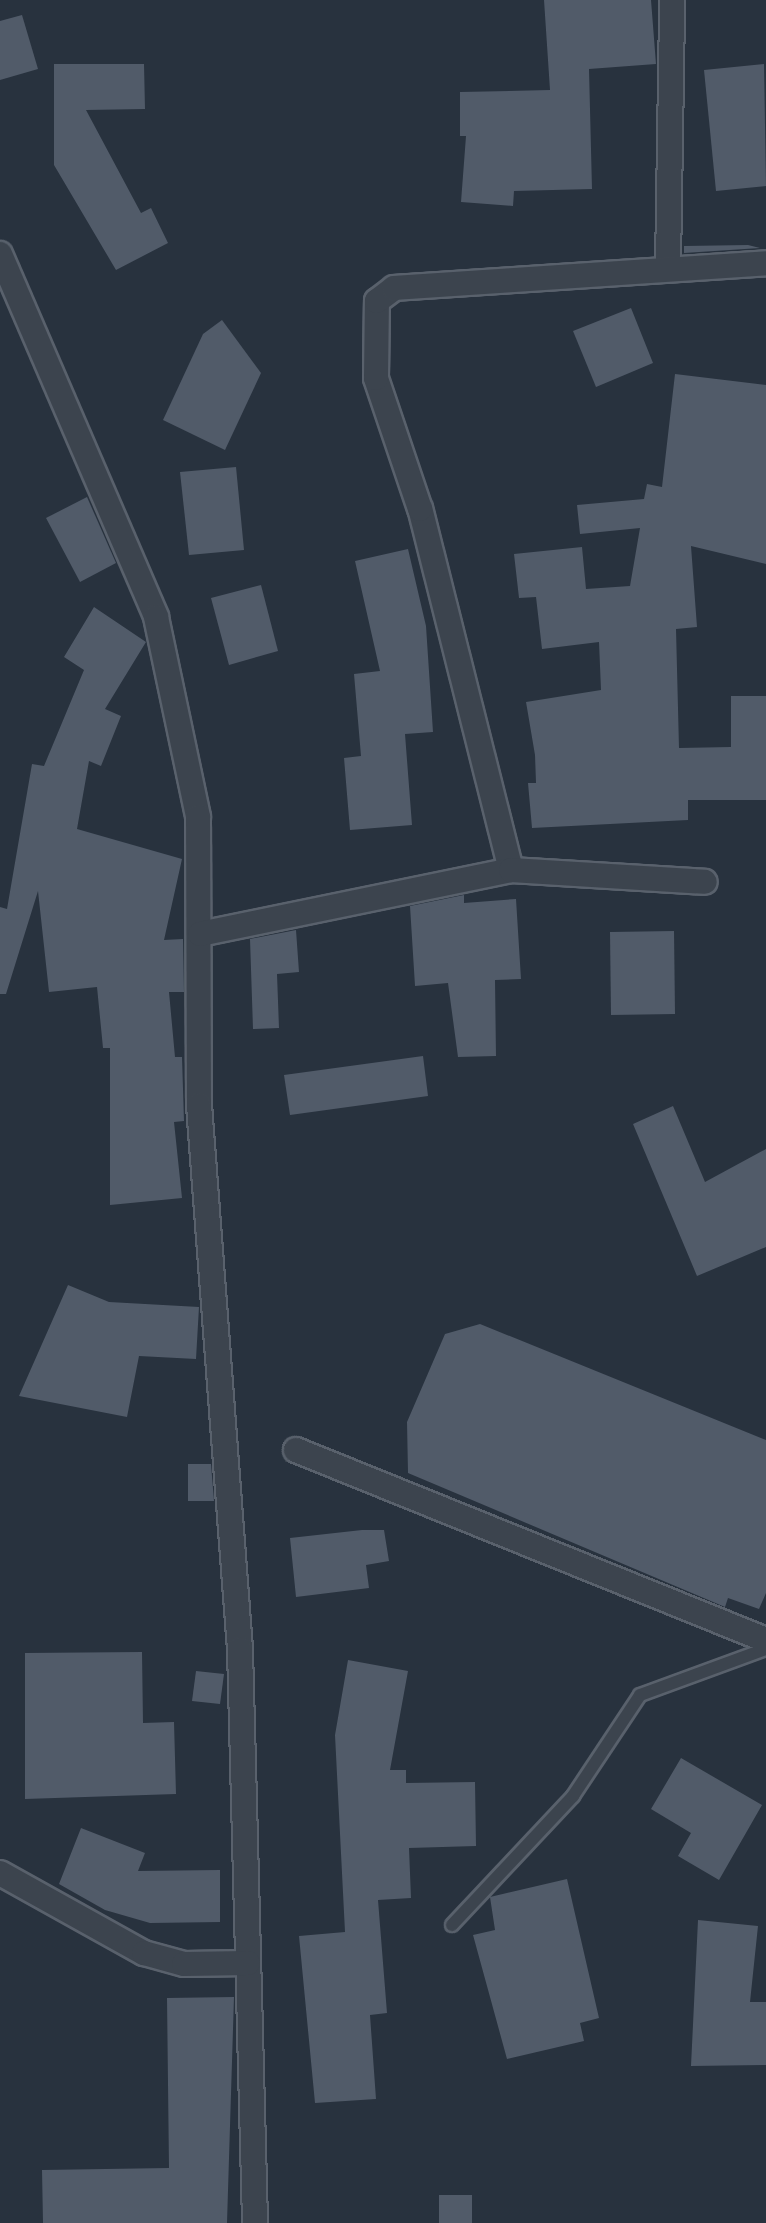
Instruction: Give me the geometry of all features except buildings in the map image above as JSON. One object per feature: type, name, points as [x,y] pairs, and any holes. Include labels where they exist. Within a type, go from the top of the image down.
[{"type":"street","points":[[668,266],[672,0]]},
{"type":"street","points":[[0,254],[156,617],[198,817],[199,1105],[240,1649],[255,2223]]},
{"type":"street","points":[[511,870],[420,509],[376,378],[377,301],[394,288],[668,266],[766,263]]},
{"type":"street","points":[[200,934],[511,870],[705,882]]},
{"type":"street","points":[[296,1450],[766,1640]]},
{"type":"street","points":[[0,1873],[164,1960],[248,1963]]},
{"type":"lane","points":[[452,1925],[573,1796],[640,1695],[766,1649]]}]
